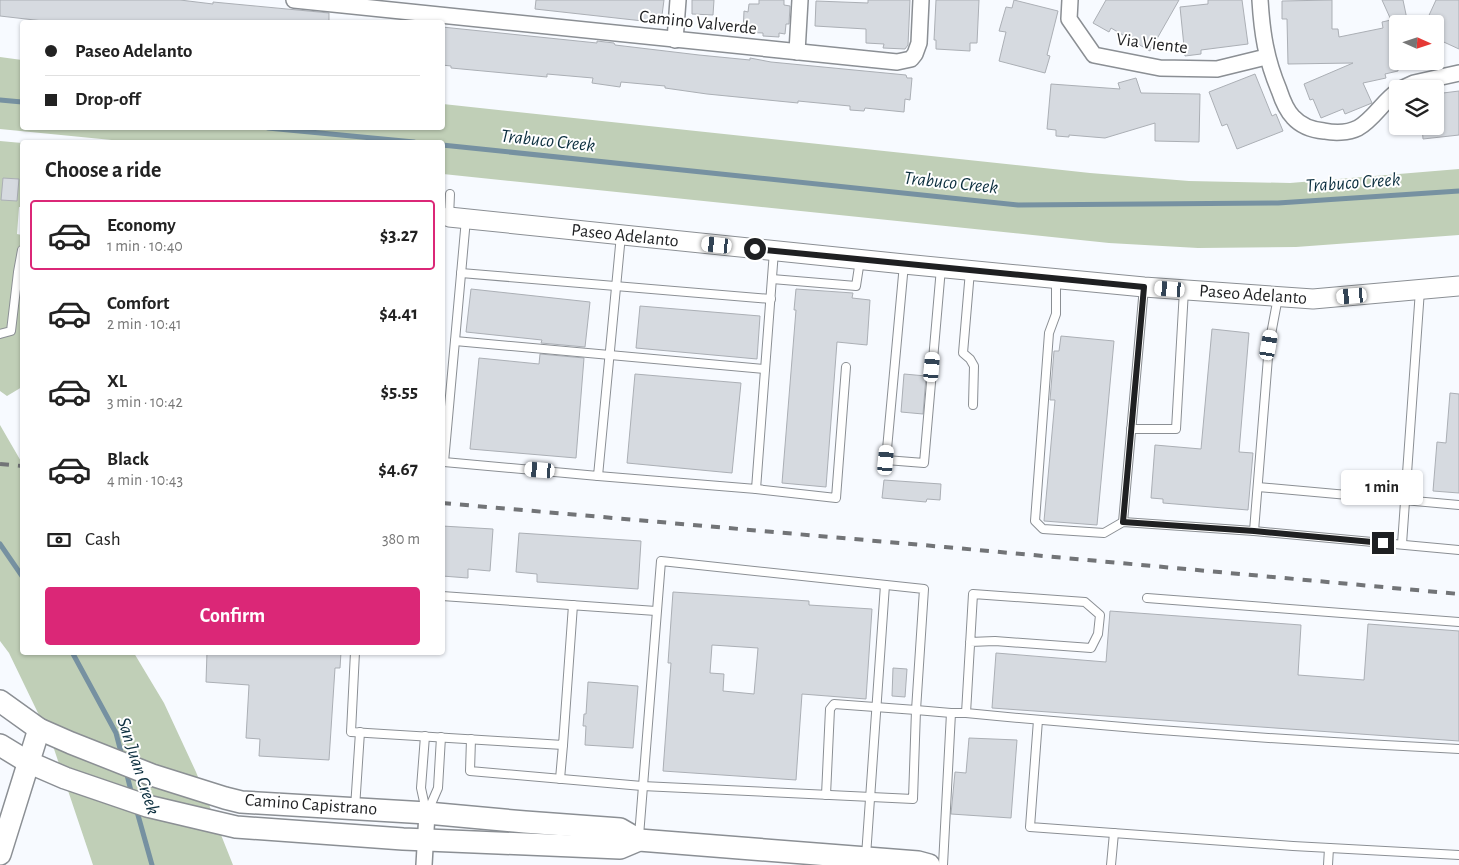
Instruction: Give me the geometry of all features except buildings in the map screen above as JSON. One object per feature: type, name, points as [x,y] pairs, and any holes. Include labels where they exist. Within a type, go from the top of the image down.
[{"type":"main road","name":"Camino Capistrano","points":[[0,701],[43,731],[152,775],[241,802],[355,808],[620,828],[639,840]]},
{"type":"main road","points":[[0,854],[28,762],[43,731]]},
{"type":"main road","name":"Camino Capistrano","points":[[0,745],[28,762],[65,778],[148,806],[236,827],[425,840],[620,848],[639,840],[918,862],[929,865]]},
{"type":"street","name":"Camino Valverde","points":[[294,0],[896,62],[911,59],[915,54],[919,43],[921,0]]},
{"type":"street","points":[[675,40],[678,0]]},
{"type":"street","points":[[797,52],[800,0]]},
{"type":"street","name":"Via Viente","points":[[1070,0],[1069,19],[1094,55],[1160,68],[1217,69],[1266,57]]},
{"type":"street","points":[[1260,0],[1266,57],[1284,103],[1293,117],[1303,125],[1317,130],[1346,132],[1358,128],[1389,97]]},
{"type":"street","points":[[1428,80],[1459,73]]},
{"type":"street","name":"Paseo Adelanto","points":[[453,217],[940,268],[1313,300],[1459,286]]},
{"type":"street","points":[[424,865],[427,813]]},
{"type":"lane","points":[[445,451],[461,273],[450,194]]},
{"type":"lane","points":[[598,476],[621,235]]},
{"type":"lane","points":[[756,489],[774,251]]},
{"type":"lane","points":[[772,279],[856,286],[860,260]]},
{"type":"lane","points":[[0,334],[11,331],[20,261]]},
{"type":"lane","points":[[904,264],[886,460],[924,463],[940,268]]},
{"type":"lane","points":[[970,270],[963,353],[974,366],[973,405]]},
{"type":"lane","points":[[461,273],[771,299]]},
{"type":"lane","points":[[1056,279],[1056,314],[1049,333],[1035,520],[1044,529],[1104,533],[1123,522],[1254,531],[1459,550]]},
{"type":"lane","points":[[1123,522],[1144,287]]},
{"type":"lane","points":[[1131,429],[1176,429],[1184,290]]},
{"type":"lane","points":[[1402,544],[1420,290]]},
{"type":"lane","points":[[1254,531],[1269,345],[1278,296]]},
{"type":"lane","points":[[455,342],[765,369]]},
{"type":"lane","points":[[445,462],[756,489],[836,498],[846,367]]},
{"type":"lane","points":[[1258,487],[1459,505]]},
{"type":"lane","points":[[471,739],[470,771],[642,786],[913,799],[916,710],[924,589],[661,561],[642,786],[639,840]]},
{"type":"lane","points":[[866,858],[884,585]]},
{"type":"lane","points":[[966,713],[970,642],[973,594],[1085,602],[1100,615],[1098,634],[1091,648],[995,641],[970,642]]},
{"type":"lane","points":[[445,596],[656,611]]},
{"type":"lane","points":[[1147,598],[1459,622]]},
{"type":"lane","points":[[560,779],[573,605]]},
{"type":"lane","points":[[355,655],[351,732],[563,745]]},
{"type":"lane","points":[[826,795],[830,709],[834,704],[1341,743],[1459,750]]},
{"type":"lane","points":[[943,865],[951,713]]},
{"type":"lane","points":[[1038,720],[1030,827],[1114,834],[1459,855]]},
{"type":"lane","points":[[355,808],[360,732]]},
{"type":"lane","points":[[425,736],[421,788],[427,813]]},
{"type":"lane","points":[[427,813],[438,788],[441,737]]},
{"type":"lane","points":[[1111,865],[1114,834]]},
{"type":"lane","points":[[1328,865],[1329,848]]},
{"type":"green space","points":[[0,57],[20,60],[20,130],[445,130],[445,104],[1090,173],[1189,181],[1290,183],[1459,169],[1459,235],[1296,247],[1198,248],[1109,243],[445,174],[445,140],[112,140],[0,129]]},
{"type":"green space","points":[[0,141],[20,143],[20,207],[17,234],[20,235],[20,388],[7,396],[0,391]]},
{"type":"green space","points":[[0,425],[20,460],[20,655],[135,655],[164,703],[196,772],[233,865],[93,865],[51,740],[9,653],[0,641]]},
{"type":"waterway","name":"Trabuco Creek","points":[[0,100],[20,102]]},
{"type":"waterway","name":"Trabuco Creek","points":[[289,130],[393,140]]},
{"type":"waterway","name":"Trabuco Creek","points":[[445,145],[1018,205],[1278,203],[1459,191]]},
{"type":"waterway","name":"San Juan Creek","points":[[0,544],[20,573]]},
{"type":"waterway","name":"San Juan Creek","points":[[74,655],[116,733],[122,756]]},
{"type":"waterway","name":"San Juan Creek","points":[[126,771],[132,795]]},
{"type":"waterway","name":"San Juan Creek","points":[[136,808],[152,865]]},
{"type":"railway","points":[[0,464],[20,466]]},
{"type":"railway","points":[[445,503],[1459,594]]},
{"type":"route","points":[[755,249],[1144,287],[1123,522],[1254,531],[1383,543]]}]
